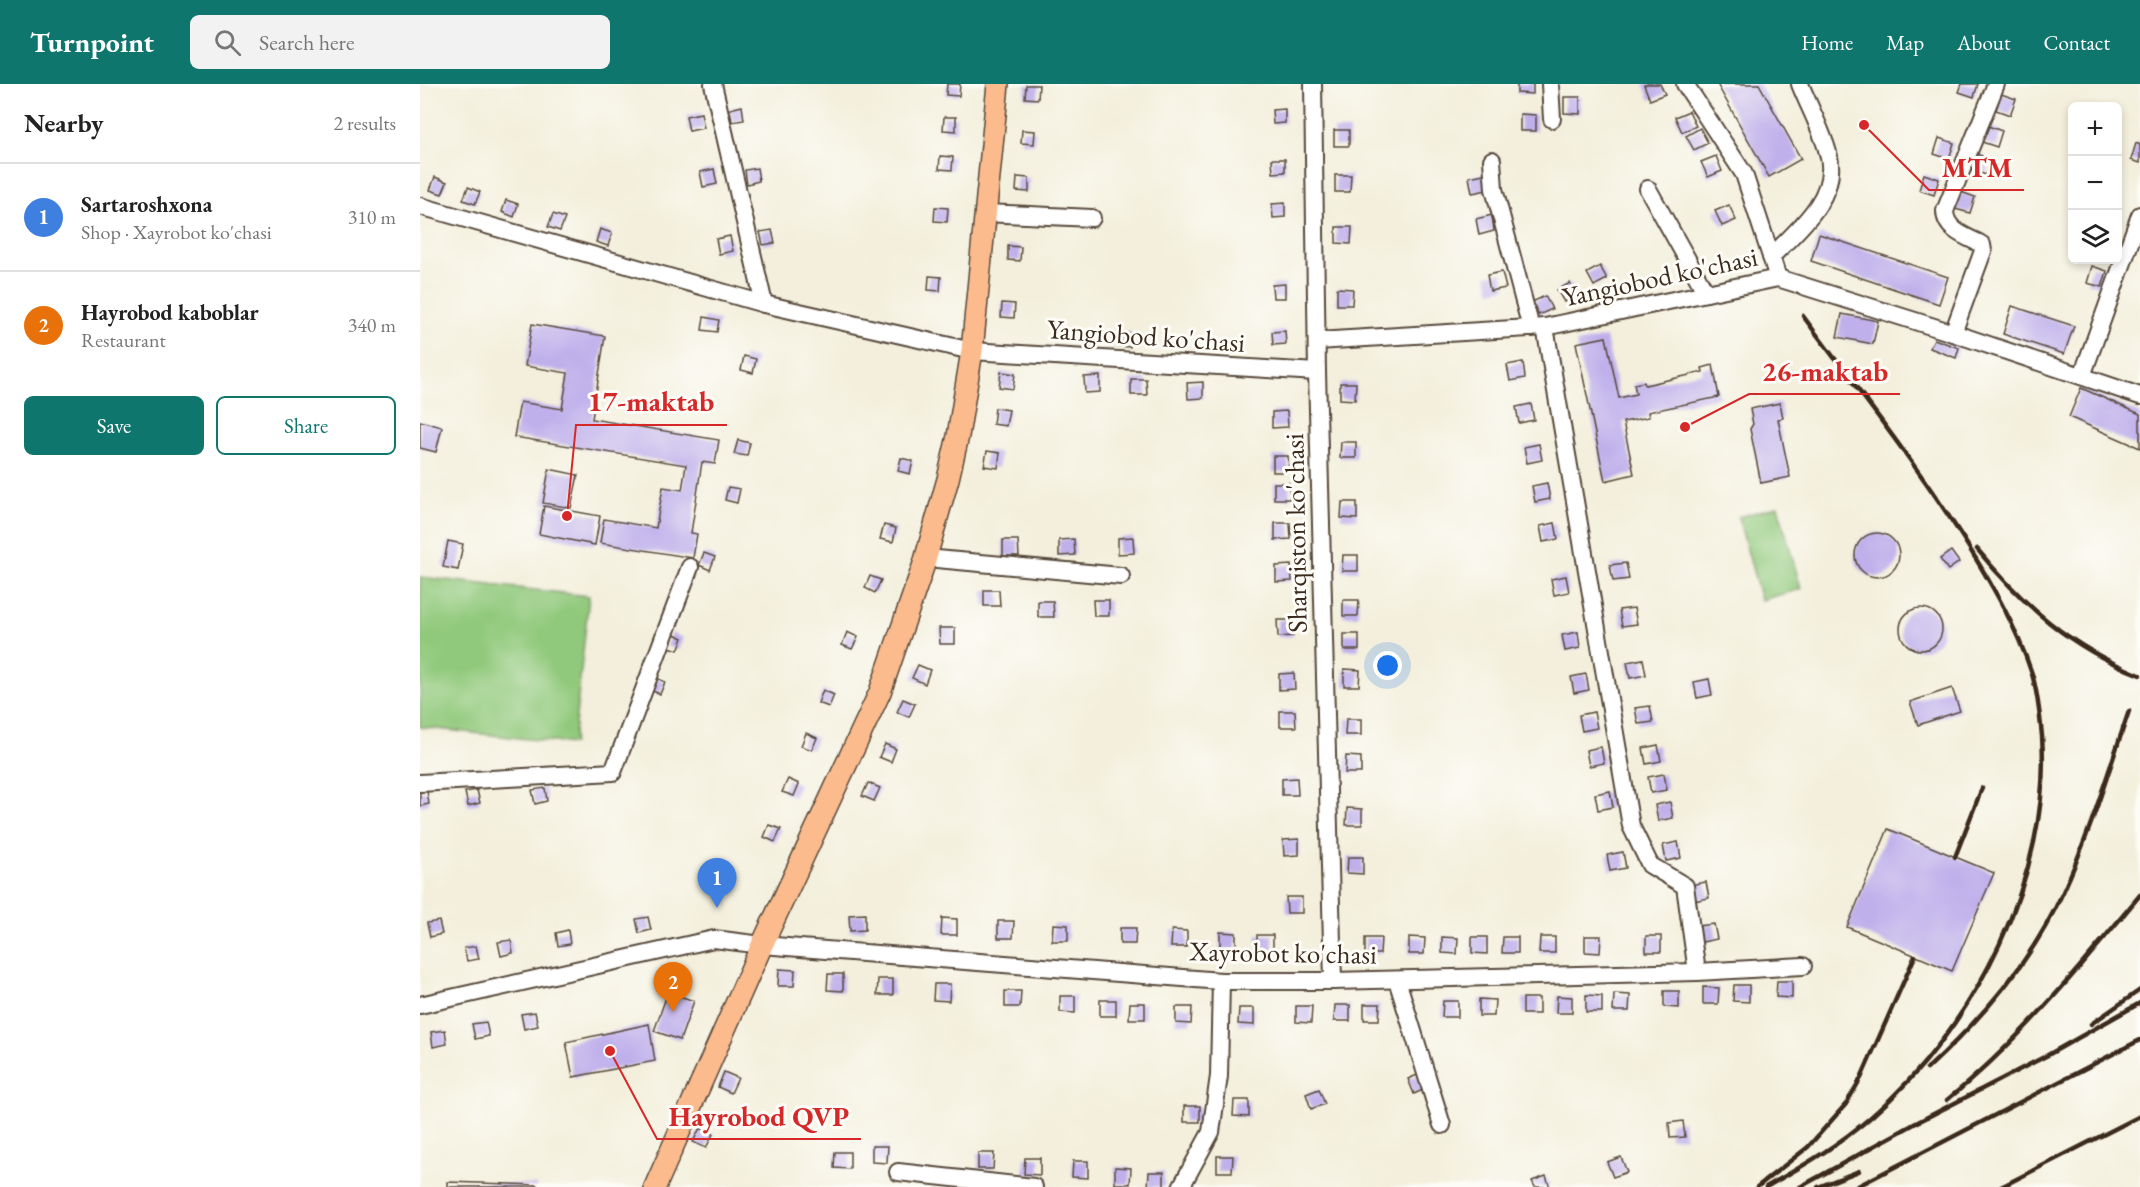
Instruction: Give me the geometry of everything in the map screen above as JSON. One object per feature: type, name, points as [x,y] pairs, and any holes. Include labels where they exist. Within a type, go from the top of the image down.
[{"type":"main road","points":[[655,1187],[762,945],[880,692],[926,558],[958,436],[972,351],[998,84]]},
{"type":"street","points":[[713,84],[764,304]]},
{"type":"street","name":"Sharqiston ko'chasi","points":[[1313,84],[1317,372],[1333,981]]},
{"type":"street","points":[[1550,84],[1552,119]]},
{"type":"street","points":[[1685,84],[1744,174],[1778,278]]},
{"type":"street","points":[[1771,257],[1812,215],[1827,188],[1831,169],[1829,156],[1800,84]]},
{"type":"street","points":[[1953,333],[1983,251],[1982,245],[1953,229],[1945,218],[1945,211],[1996,84]]},
{"type":"street","points":[[1492,160],[1494,189],[1538,328],[1631,826],[1650,865],[1685,886],[1697,972]]},
{"type":"street","points":[[1648,189],[1706,293]]},
{"type":"street","name":"Yangiobod ko'chasi","points":[[420,206],[764,304],[972,351],[1317,372]]},
{"type":"street","points":[[985,213],[1092,218]]},
{"type":"street","points":[[2082,376],[2140,215]]},
{"type":"street","name":"Yangiobod ko'chasi","points":[[1317,341],[1538,328],[1778,278],[1953,333],[2140,396]]},
{"type":"street","points":[[926,558],[1121,576]]},
{"type":"street","points":[[420,783],[613,772],[690,567]]},
{"type":"street","name":"Xayrobot ko'chasi","points":[[420,1005],[714,939],[762,945],[1221,981],[1397,980],[1697,972],[1803,966]]},
{"type":"street","points":[[1397,980],[1442,1125]]},
{"type":"street","points":[[1181,1187],[1211,1132],[1219,1076],[1221,981]]},
{"type":"street","points":[[898,1172],[1034,1187]]},
{"type":"green space","points":[[1778,506],[1801,589],[1761,600],[1738,517]]},
{"type":"green space","points":[[420,577],[589,596],[573,744],[420,727]]},
{"type":"building","points":[[947,84],[960,84],[959,96],[946,95]]},
{"type":"building","points":[[1517,84],[1533,84],[1533,94],[1517,93]]},
{"type":"building","points":[[1660,84],[1665,94],[1650,100],[1644,85]]},
{"type":"building","points":[[1717,84],[1759,84],[1801,159],[1769,177]]},
{"type":"building","points":[[1962,84],[1978,84],[1974,97],[1959,92]]},
{"type":"building","points":[[1026,85],[1039,85],[1038,99],[1025,98]]},
{"type":"building","points":[[2001,94],[2016,99],[2010,115],[1996,110]]},
{"type":"building","points":[[1564,97],[1580,97],[1580,114],[1564,113]]},
{"type":"building","points":[[742,106],[744,120],[732,122],[730,109]]},
{"type":"building","points":[[1285,109],[1285,123],[1273,124],[1272,110]]},
{"type":"building","points":[[1689,111],[1696,126],[1682,132],[1675,117]]},
{"type":"building","points":[[701,113],[704,128],[689,131],[686,116]]},
{"type":"building","points":[[1520,114],[1536,115],[1536,131],[1520,131]]},
{"type":"building","points":[[944,117],[956,117],[956,131],[943,130]]},
{"type":"building","points":[[1988,126],[2002,131],[1997,147],[1982,142]]},
{"type":"building","points":[[1700,128],[1708,143],[1694,150],[1686,136]]},
{"type":"building","points":[[1022,130],[1035,131],[1034,144],[1021,143]]},
{"type":"building","points":[[1334,130],[1349,130],[1349,146],[1334,146]]},
{"type":"building","points":[[1939,138],[1954,143],[1949,159],[1934,154]]},
{"type":"building","points":[[2136,143],[2140,145],[2140,163],[2131,160]]},
{"type":"building","points":[[1976,154],[1991,159],[1986,175],[1971,170]]},
{"type":"building","points":[[940,156],[953,157],[952,170],[939,169]]},
{"type":"building","points":[[1716,156],[1722,171],[1708,177],[1701,162]]},
{"type":"building","points":[[1272,159],[1285,159],[1285,172],[1273,173]]},
{"type":"building","points":[[757,168],[759,181],[747,184],[745,170]]},
{"type":"building","points":[[714,169],[717,184],[703,187],[700,172]]},
{"type":"building","points":[[1484,174],[1487,190],[1472,193],[1469,177]]},
{"type":"building","points":[[1924,174],[1939,179],[1934,195],[1919,190]]},
{"type":"building","points":[[1335,175],[1351,175],[1350,192],[1335,192]]},
{"type":"building","points":[[435,177],[447,182],[442,194],[430,190]]},
{"type":"building","points":[[1017,177],[1029,178],[1029,192],[1016,191]]},
{"type":"building","points":[[468,187],[480,192],[475,204],[463,200]]},
{"type":"building","points":[[1961,192],[1975,197],[1970,213],[1955,209]]},
{"type":"building","points":[[506,200],[518,204],[514,217],[502,212]]},
{"type":"building","points":[[1285,203],[1285,217],[1273,218],[1272,204]]},
{"type":"building","points":[[1729,205],[1736,220],[1722,226],[1715,211]]},
{"type":"building","points":[[935,207],[948,208],[947,222],[934,221]]},
{"type":"building","points":[[553,214],[565,218],[560,231],[548,227]]},
{"type":"building","points":[[1492,215],[1494,231],[1479,235],[1476,219]]},
{"type":"building","points":[[1336,227],[1352,227],[1351,244],[1336,243]]},
{"type":"building","points":[[600,229],[612,233],[608,246],[596,242]]},
{"type":"building","points":[[772,230],[775,243],[763,245],[760,232]]},
{"type":"building","points":[[1819,234],[1948,277],[1939,304],[1811,261]]},
{"type":"building","points":[[730,236],[733,251],[719,254],[716,239]]},
{"type":"building","points":[[1008,246],[1021,247],[1020,261],[1008,260]]},
{"type":"building","points":[[1600,266],[1607,279],[1594,286],[1587,273]]},
{"type":"building","points":[[2092,266],[2107,271],[2102,287],[2087,283]]},
{"type":"building","points":[[1502,272],[1506,288],[1490,291],[1487,275]]},
{"type":"building","points":[[929,276],[941,277],[940,291],[928,290]]},
{"type":"building","points":[[1570,283],[1577,296],[1564,302],[1557,290]]},
{"type":"building","points":[[1285,284],[1285,298],[1273,298],[1272,285]]},
{"type":"building","points":[[1337,288],[1353,289],[1352,305],[1337,305]]},
{"type":"building","points":[[1545,296],[1552,309],[1539,315],[1532,302]]},
{"type":"building","points":[[1002,303],[1015,304],[1014,318],[1001,317]]},
{"type":"building","points":[[2012,306],[2074,326],[2064,354],[2003,334]]},
{"type":"building","points":[[1842,314],[1878,321],[1873,344],[1837,337]]},
{"type":"building","points":[[704,317],[719,320],[717,332],[702,330]]},
{"type":"building","points":[[532,324],[605,336],[592,419],[719,440],[715,464],[702,462],[691,533],[697,534],[693,558],[600,543],[604,519],[656,528],[663,487],[682,490],[686,465],[514,437],[520,402],[562,409],[568,373],[525,366]]},
{"type":"building","points":[[1285,331],[1286,344],[1273,345],[1272,332]]},
{"type":"building","points":[[1118,333],[1131,333],[1130,347],[1117,346]]},
{"type":"building","points":[[1606,337],[1619,398],[1636,394],[1634,384],[1644,382],[1645,385],[1703,372],[1702,368],[1713,365],[1719,397],[1648,412],[1649,417],[1623,422],[1634,474],[1605,481],[1576,343]]},
{"type":"building","points":[[1934,339],[1959,348],[1956,358],[1930,348]]},
{"type":"building","points":[[744,356],[756,359],[753,373],[741,370]]},
{"type":"building","points":[[1523,362],[1525,378],[1510,381],[1507,365]]},
{"type":"building","points":[[1001,372],[1015,374],[1013,389],[999,387]]},
{"type":"building","points":[[1100,376],[1100,392],[1085,393],[1084,377]]},
{"type":"building","points":[[1131,379],[1146,379],[1147,395],[1131,395]]},
{"type":"building","points":[[1203,382],[1203,398],[1188,399],[1187,383]]},
{"type":"building","points":[[1340,383],[1356,383],[1355,400],[1340,399]]},
{"type":"building","points":[[2081,388],[2140,414],[2140,448],[2069,417]]},
{"type":"building","points":[[1780,403],[1783,418],[1778,419],[1790,477],[1761,483],[1750,429],[1753,424],[1750,409]]},
{"type":"building","points":[[1531,404],[1534,420],[1519,423],[1516,407]]},
{"type":"building","points":[[995,408],[1009,410],[1006,426],[993,424]]},
{"type":"building","points":[[1287,411],[1288,427],[1272,428],[1272,412]]},
{"type":"building","points":[[420,421],[442,427],[436,452],[420,448]]},
{"type":"building","points":[[738,440],[750,443],[747,456],[734,454]]},
{"type":"building","points":[[1341,442],[1356,442],[1356,458],[1340,458]]},
{"type":"building","points":[[1539,444],[1542,460],[1527,463],[1524,447]]},
{"type":"building","points":[[987,451],[1000,453],[998,468],[984,466]]},
{"type":"building","points":[[1273,456],[1288,456],[1289,472],[1273,472]]},
{"type":"building","points":[[901,458],[913,461],[910,474],[898,471]]},
{"type":"building","points":[[549,469],[578,475],[571,508],[543,503]]},
{"type":"building","points":[[1274,483],[1289,483],[1290,499],[1274,499]]},
{"type":"building","points":[[1547,483],[1550,499],[1535,502],[1532,486]]},
{"type":"building","points":[[728,487],[740,489],[737,503],[725,500]]},
{"type":"building","points":[[1342,502],[1357,502],[1357,519],[1341,518]]},
{"type":"building","points":[[544,506],[600,516],[595,545],[539,534]]},
{"type":"building","points":[[1275,523],[1290,523],[1291,539],[1275,540]]},
{"type":"building","points":[[1555,523],[1558,539],[1543,542],[1540,526]]},
{"type":"building","points":[[884,525],[896,528],[893,542],[880,539]]},
{"type":"building","points":[[1877,533],[1892,540],[1899,555],[1892,570],[1877,577],[1862,570],[1855,555],[1862,540]]},
{"type":"building","points":[[1133,537],[1134,553],[1118,554],[1118,538]]},
{"type":"building","points":[[1074,539],[1075,555],[1059,556],[1059,540]]},
{"type":"building","points":[[1003,540],[1018,540],[1019,556],[1003,556]]},
{"type":"building","points":[[448,541],[463,544],[458,570],[443,567]]},
{"type":"building","points":[[1951,551],[1959,562],[1948,570],[1940,559]]},
{"type":"building","points":[[704,553],[715,557],[710,570],[699,565]]},
{"type":"building","points":[[1343,555],[1358,555],[1358,571],[1342,571]]},
{"type":"building","points":[[1626,563],[1629,579],[1613,581],[1610,565]]},
{"type":"building","points":[[1291,565],[1292,581],[1276,582],[1276,566]]},
{"type":"building","points":[[870,576],[881,580],[875,593],[865,588]]},
{"type":"building","points":[[1566,576],[1569,592],[1554,595],[1551,579]]},
{"type":"building","points":[[984,590],[999,590],[1000,606],[984,606]]},
{"type":"building","points":[[1093,600],[1109,600],[1109,616],[1094,616]]},
{"type":"building","points":[[1343,600],[1359,600],[1358,616],[1343,616]]},
{"type":"building","points":[[1038,601],[1053,601],[1054,617],[1038,617]]},
{"type":"building","points":[[1634,608],[1637,624],[1622,626],[1619,610]]},
{"type":"building","points":[[1921,608],[1929,609],[1936,614],[1941,621],[1941,637],[1936,644],[1929,649],[1921,650],[1913,649],[1906,644],[1901,637],[1900,629],[1901,621],[1906,614],[1913,609]]},
{"type":"building","points":[[1277,620],[1293,620],[1293,636],[1278,637]]},
{"type":"building","points":[[939,628],[955,628],[955,644],[940,644]]},
{"type":"building","points":[[847,632],[858,637],[852,649],[842,645]]},
{"type":"building","points":[[1578,632],[1580,648],[1565,651],[1562,635]]},
{"type":"building","points":[[672,633],[683,638],[678,650],[667,646]]},
{"type":"building","points":[[1344,634],[1359,634],[1359,650],[1344,650]]},
{"type":"building","points":[[1643,659],[1646,675],[1630,678],[1627,662]]},
{"type":"building","points":[[918,665],[930,670],[925,684],[912,678]]},
{"type":"building","points":[[1344,669],[1360,670],[1359,686],[1344,686]]},
{"type":"building","points":[[1294,673],[1295,689],[1279,690],[1279,674]]},
{"type":"building","points":[[1586,674],[1589,690],[1574,693],[1571,677]]},
{"type":"building","points":[[655,677],[665,682],[660,694],[650,690]]},
{"type":"building","points":[[1709,679],[1712,695],[1697,698],[1694,682]]},
{"type":"building","points":[[1952,688],[1960,711],[1918,725],[1910,702]]},
{"type":"building","points":[[823,690],[834,695],[829,707],[818,703]]},
{"type":"building","points":[[903,699],[915,704],[909,717],[897,712]]},
{"type":"building","points":[[1650,706],[1653,722],[1638,724],[1635,708]]},
{"type":"building","points":[[1280,711],[1295,711],[1296,727],[1280,727]]},
{"type":"building","points":[[1594,712],[1597,728],[1582,731],[1579,715]]},
{"type":"building","points":[[1346,719],[1361,719],[1361,735],[1345,735]]},
{"type":"building","points":[[806,733],[817,738],[812,750],[801,746]]},
{"type":"building","points":[[885,744],[896,749],[891,762],[879,757]]},
{"type":"building","points":[[1658,745],[1661,761],[1646,764],[1643,748]]},
{"type":"building","points":[[1601,747],[1604,763],[1589,766],[1586,750]]},
{"type":"building","points":[[1346,756],[1361,757],[1361,773],[1345,773]]},
{"type":"building","points":[[1664,774],[1667,790],[1651,793],[1648,777]]},
{"type":"building","points":[[1297,778],[1298,795],[1282,795],[1282,779]]},
{"type":"building","points":[[788,779],[799,784],[794,796],[782,792]]},
{"type":"building","points":[[868,783],[880,788],[874,801],[862,796]]},
{"type":"building","points":[[545,788],[547,801],[535,804],[532,790]]},
{"type":"building","points":[[477,790],[480,803],[468,806],[465,792]]},
{"type":"building","points":[[427,791],[429,804],[420,806],[420,792]]},
{"type":"building","points":[[1610,791],[1613,807],[1598,810],[1595,794]]},
{"type":"building","points":[[1670,802],[1673,818],[1658,821],[1655,805]]},
{"type":"building","points":[[1347,808],[1362,809],[1362,825],[1346,825]]},
{"type":"building","points":[[769,825],[781,829],[775,842],[764,837]]},
{"type":"building","points":[[1888,829],[1994,873],[1952,971],[1847,927]]},
{"type":"building","points":[[1299,839],[1299,855],[1284,856],[1283,840]]},
{"type":"building","points":[[1678,842],[1681,858],[1666,861],[1663,845]]},
{"type":"building","points":[[1623,852],[1626,868],[1610,871],[1607,855]]},
{"type":"building","points":[[1348,857],[1363,857],[1363,874],[1347,873]]},
{"type":"building","points":[[1706,882],[1709,898],[1693,901],[1690,885]]},
{"type":"building","points":[[1286,897],[1302,897],[1302,913],[1287,913]]},
{"type":"building","points":[[865,914],[865,930],[850,931],[849,915]]},
{"type":"building","points":[[648,917],[651,930],[639,933],[636,919]]},
{"type":"building","points":[[942,918],[957,919],[957,935],[941,935]]},
{"type":"building","points":[[439,921],[442,934],[430,937],[427,923]]},
{"type":"building","points":[[998,921],[1014,921],[1013,938],[998,938]]},
{"type":"building","points":[[1053,924],[1068,925],[1068,941],[1052,941]]},
{"type":"building","points":[[1714,924],[1717,939],[1702,942],[1698,926]]},
{"type":"building","points":[[1120,928],[1136,928],[1135,944],[1120,944]]},
{"type":"building","points":[[568,930],[570,944],[558,946],[556,933]]},
{"type":"building","points":[[1172,930],[1187,931],[1187,947],[1171,947]]},
{"type":"building","points":[[1220,932],[1236,933],[1236,949],[1220,949]]},
{"type":"building","points":[[1257,935],[1273,935],[1273,951],[1257,951]]},
{"type":"building","points":[[1585,936],[1601,936],[1600,953],[1585,952]]},
{"type":"building","points":[[1646,936],[1661,936],[1661,952],[1646,952]]},
{"type":"building","points":[[1409,937],[1425,938],[1424,954],[1409,954]]},
{"type":"building","points":[[1442,937],[1458,938],[1457,954],[1442,953]]},
{"type":"building","points":[[1472,937],[1487,937],[1487,954],[1472,953]]},
{"type":"building","points":[[1503,937],[1518,937],[1518,953],[1502,953]]},
{"type":"building","points":[[1540,937],[1555,937],[1555,953],[1539,953]]},
{"type":"building","points":[[1365,938],[1381,938],[1380,954],[1365,954]]},
{"type":"building","points":[[511,940],[513,953],[501,956],[498,942]]},
{"type":"building","points":[[476,946],[479,959],[467,961],[464,948]]},
{"type":"building","points":[[779,969],[795,970],[794,986],[778,986]]},
{"type":"building","points":[[828,974],[843,974],[843,991],[827,990]]},
{"type":"building","points":[[878,979],[893,979],[893,995],[877,995]]},
{"type":"building","points":[[1777,981],[1792,981],[1792,998],[1776,997]]},
{"type":"building","points":[[934,984],[950,984],[949,1001],[933,1000]]},
{"type":"building","points":[[1734,985],[1749,985],[1749,1002],[1733,1001]]},
{"type":"building","points":[[1703,987],[1719,988],[1718,1004],[1703,1004]]},
{"type":"building","points":[[1005,991],[1021,991],[1020,1007],[1005,1007]]},
{"type":"building","points":[[1664,991],[1679,991],[1679,1008],[1664,1007]]},
{"type":"building","points":[[668,992],[694,1001],[680,1040],[654,1031]]},
{"type":"building","points":[[1614,994],[1630,995],[1629,1011],[1613,1011]]},
{"type":"building","points":[[1586,995],[1602,996],[1602,1012],[1586,1012]]},
{"type":"building","points":[[1060,996],[1075,996],[1075,1013],[1060,1012]]},
{"type":"building","points":[[1557,996],[1572,997],[1572,1013],[1556,1013]]},
{"type":"building","points":[[1523,998],[1539,998],[1539,1014],[1523,1014]]},
{"type":"building","points":[[1479,999],[1495,1000],[1494,1016],[1479,1016]]},
{"type":"building","points":[[1100,1000],[1116,1000],[1116,1016],[1100,1016]]},
{"type":"building","points":[[1443,1001],[1458,1001],[1458,1017],[1442,1017]]},
{"type":"building","points":[[1130,1003],[1145,1003],[1145,1019],[1129,1019]]},
{"type":"building","points":[[1364,1004],[1380,1004],[1379,1020],[1364,1020]]},
{"type":"building","points":[[1335,1005],[1350,1005],[1350,1021],[1334,1021]]},
{"type":"building","points":[[1296,1006],[1312,1006],[1311,1023],[1296,1022]]},
{"type":"building","points":[[1176,1007],[1192,1007],[1191,1024],[1176,1023]]},
{"type":"building","points":[[1239,1008],[1254,1008],[1254,1025],[1238,1024]]},
{"type":"building","points":[[535,1012],[538,1026],[524,1029],[521,1014]]},
{"type":"building","points":[[486,1022],[489,1036],[475,1039],[472,1024]]},
{"type":"building","points":[[649,1024],[655,1061],[573,1077],[566,1042]]},
{"type":"building","points":[[445,1030],[447,1044],[433,1047],[431,1032]]},
{"type":"building","points":[[724,1072],[738,1078],[731,1093],[718,1087]]},
{"type":"building","points":[[1422,1073],[1427,1088],[1414,1094],[1408,1079]]},
{"type":"building","points":[[1319,1089],[1325,1104],[1311,1109],[1306,1094]]},
{"type":"building","points":[[1234,1100],[1249,1100],[1249,1117],[1233,1116]]},
{"type":"building","points":[[1184,1106],[1200,1106],[1200,1122],[1184,1122]]},
{"type":"building","points":[[1683,1121],[1685,1137],[1670,1138],[1669,1123]]},
{"type":"building","points":[[700,1128],[713,1134],[706,1148],[693,1142]]},
{"type":"building","points":[[872,1146],[888,1146],[887,1163],[872,1162]]},
{"type":"building","points":[[835,1152],[850,1152],[850,1169],[834,1168]]},
{"type":"building","points":[[978,1153],[994,1153],[993,1169],[978,1169]]},
{"type":"building","points":[[1217,1156],[1233,1156],[1232,1172],[1217,1172]]},
{"type":"building","points":[[1621,1157],[1627,1172],[1613,1177],[1607,1162]]},
{"type":"building","points":[[1025,1158],[1040,1158],[1040,1175],[1024,1174]]},
{"type":"building","points":[[1073,1161],[1088,1161],[1088,1178],[1072,1177]]},
{"type":"building","points":[[1115,1167],[1131,1168],[1130,1184],[1115,1184]]},
{"type":"building","points":[[1149,1172],[1164,1172],[1164,1187],[1148,1187]]},
{"type":"building","points":[[1546,1176],[1550,1187],[1535,1187],[1532,1181]]},
{"type":"building","points":[[448,1182],[537,1185],[537,1187],[448,1187]]},
{"type":"railway","points":[[1766,1187],[1820,1155],[1871,1117],[1909,1080],[1943,1039],[1973,994],[1999,945],[2020,894],[2034,842],[2042,789],[2042,736],[2037,697],[2026,656],[2002,604],[1963,538],[1925,481],[1803,316]]},
{"type":"railway","points":[[1977,549],[2012,589],[2050,623],[2092,652],[2140,675]]},
{"type":"railway","points":[[1927,1069],[1967,1030],[2004,987],[2021,965],[2051,917],[2082,848],[2129,711]]},
{"type":"railway","points":[[1955,857],[1982,788]]},
{"type":"railway","points":[[1947,1100],[2000,1053],[2024,1028],[2072,976],[2140,895]]},
{"type":"railway","points":[[1757,1187],[1808,1147],[1846,1104],[1861,1078],[1915,956]]},
{"type":"railway","points":[[2091,1024],[2140,990]]},
{"type":"railway","points":[[1800,1187],[1916,1123],[2046,1056],[2140,1003]]},
{"type":"railway","points":[[1856,1187],[2140,1040]]},
{"type":"railway","points":[[2001,1187],[2140,1116]]},
{"type":"railway","points":[[1818,1187],[1859,1171]]},
{"type":"place","name":"MTM","points":[[1864,125]]},
{"type":"place","name":"26-maktab","points":[[1685,427]]},
{"type":"place","name":"17-maktab","points":[[567,516]]},
{"type":"place","name":"Sartaroshxona","points":[[717,908]]},
{"type":"place","name":"Hayrobod kaboblar","points":[[673,1012]]},
{"type":"place","name":"Hayrobod QVP","points":[[610,1051]]}]
